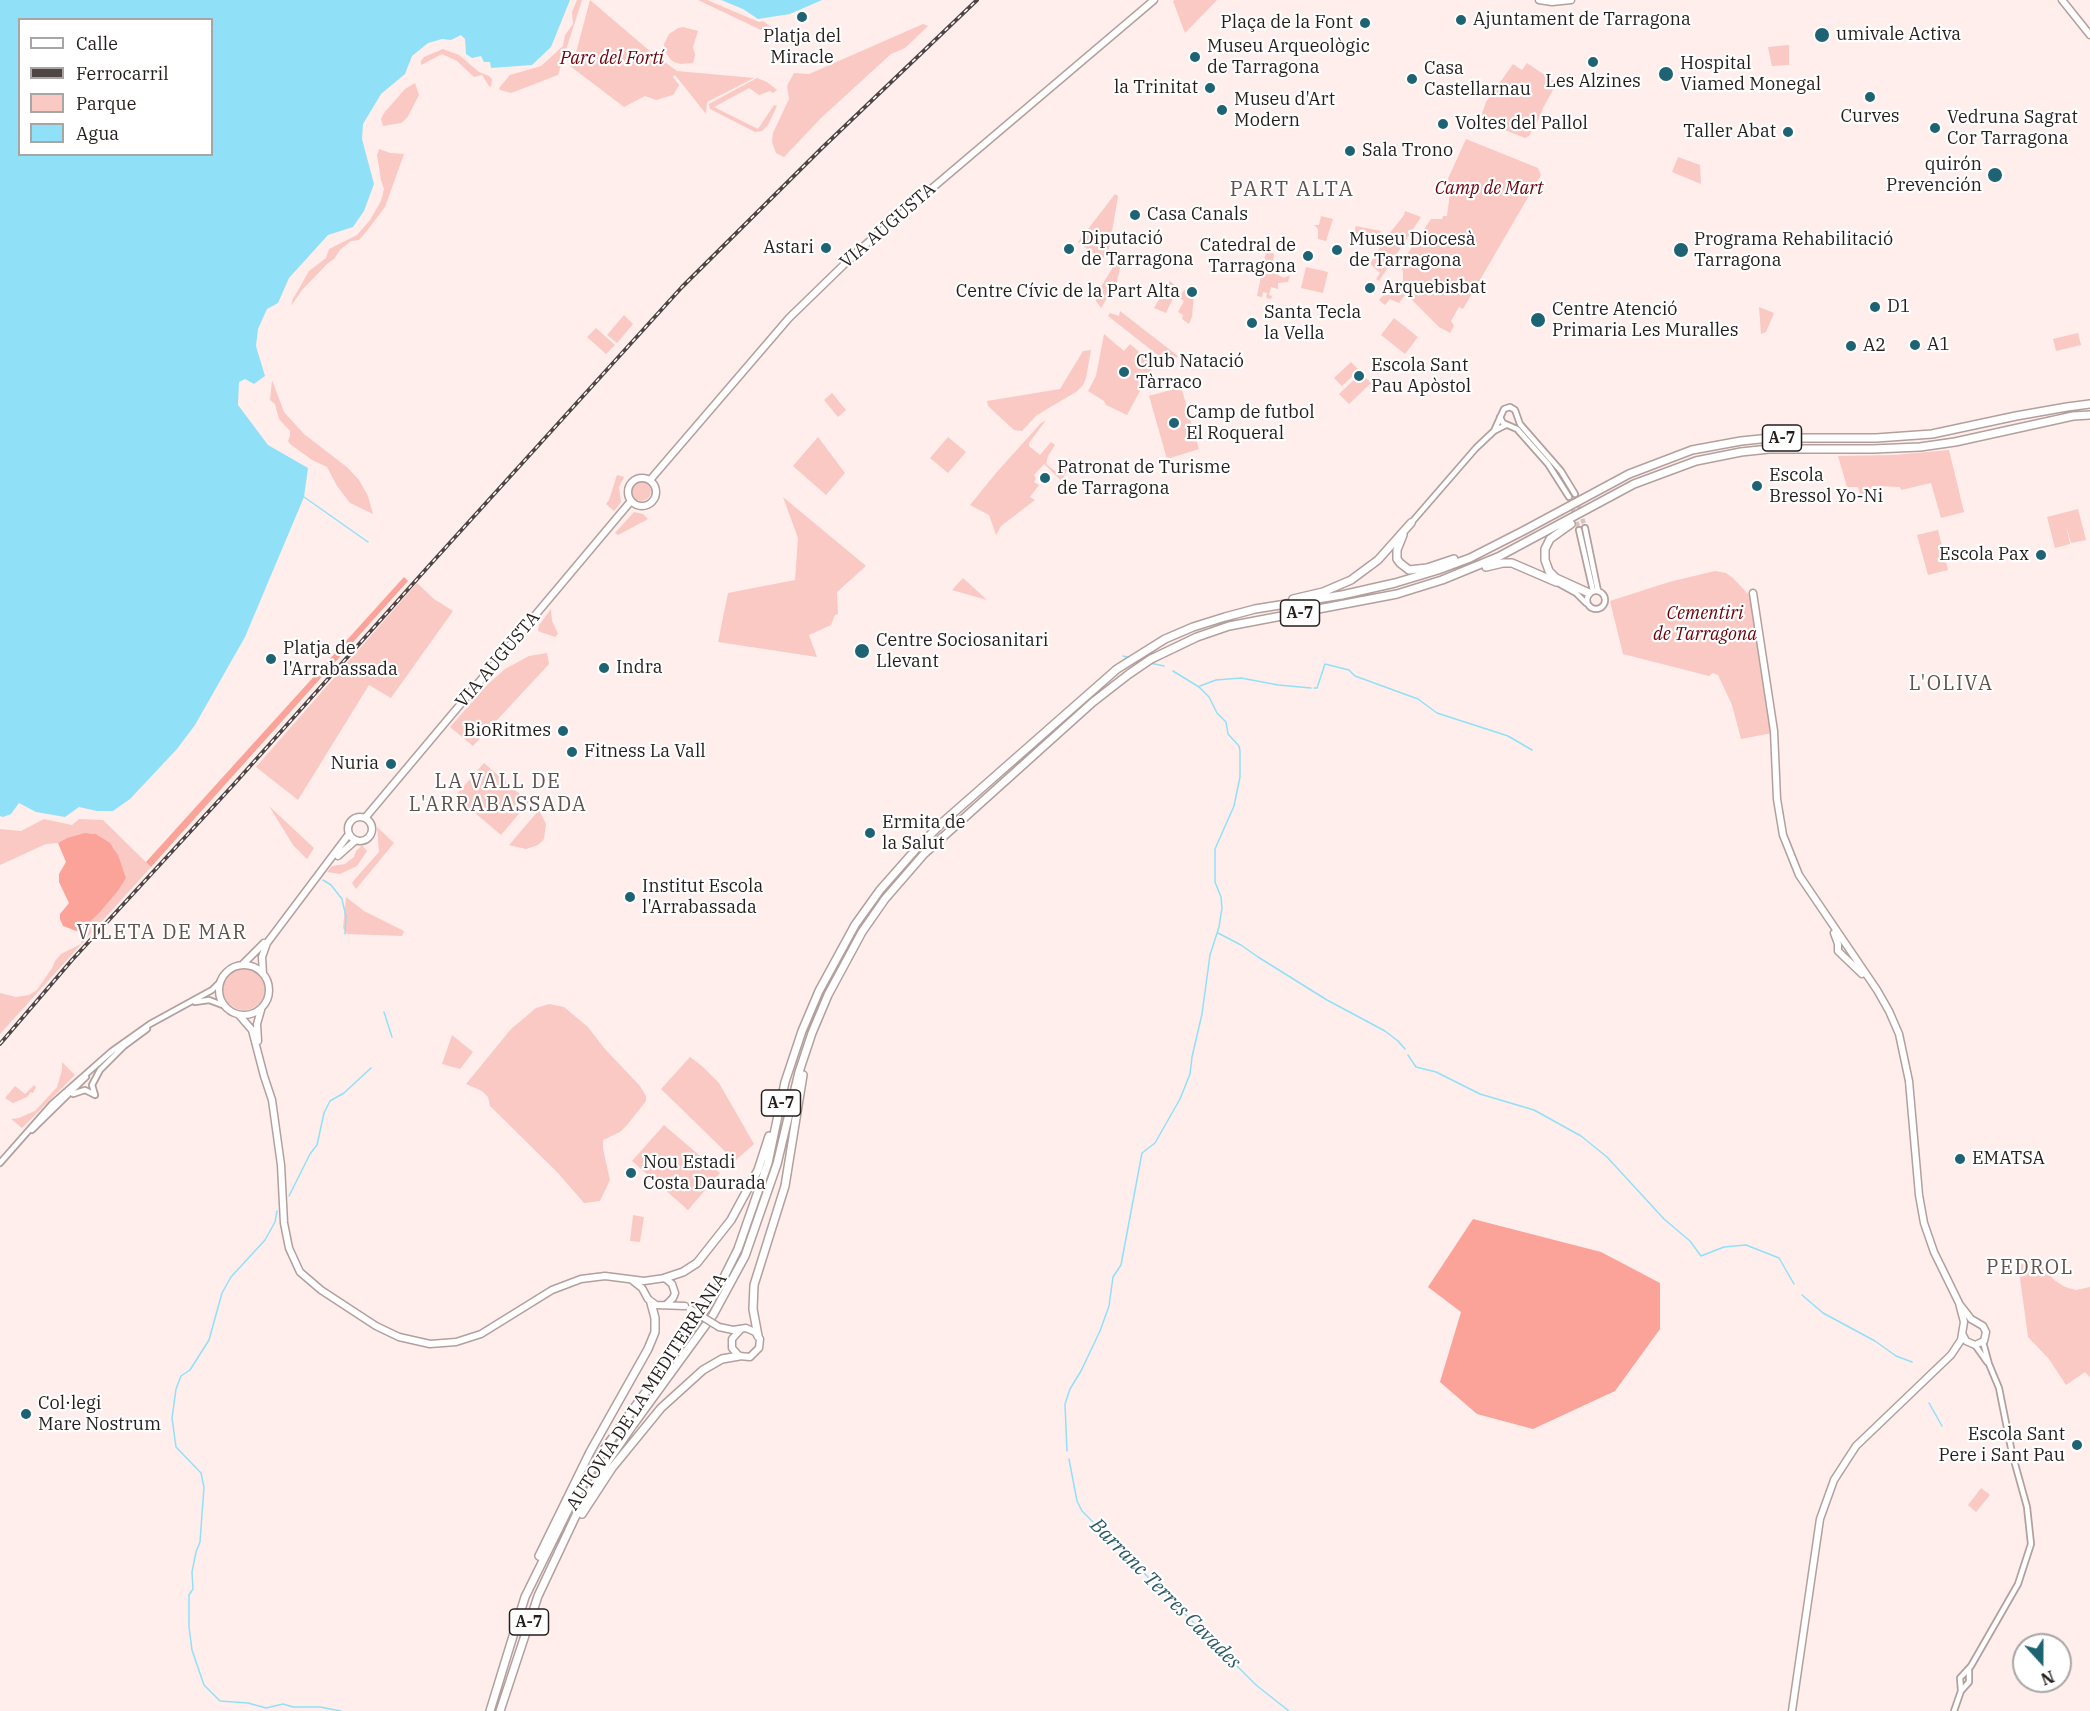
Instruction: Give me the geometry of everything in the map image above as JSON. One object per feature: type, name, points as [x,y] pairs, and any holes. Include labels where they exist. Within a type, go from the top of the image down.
[{"type":"highway","name":"AUTOVIA DE LA MEDITERRÀNIA","points":[[490,1711],[525,1597],[565,1516],[598,1458],[680,1346],[722,1281],[751,1215],[768,1163],[798,1043],[819,991],[855,925],[880,890],[943,822],[1117,669],[1165,639],[1193,627],[1255,609],[1342,595],[1438,570],[1493,546],[1629,474],[1692,450],[1770,438],[1876,438],[1932,434],[2090,403]]},
{"type":"highway","name":"AUTOVIA DE LA MEDITERRÀNIA","points":[[500,1711],[538,1596],[578,1511],[606,1464],[713,1315],[745,1256],[777,1164],[812,1033],[844,962],[862,932],[885,899],[924,854],[1067,725],[1129,674],[1151,659],[1197,637],[1229,626],[1397,594],[1452,576],[1534,539],[1634,484],[1696,461],[1769,448],[1920,447],[1955,442],[2073,416],[2090,415]]},
{"type":"highway","points":[[1593,592],[1552,575],[1545,560],[1545,549],[1557,532],[1634,484]]},
{"type":"highway","points":[[1411,523],[1397,550],[1400,563],[1410,570],[1427,568],[1493,546]]},
{"type":"highway","points":[[1255,609],[1323,592],[1351,580],[1378,560],[1411,523]]},
{"type":"highway","points":[[1452,576],[1466,575],[1492,565],[1512,563],[1556,582]]},
{"type":"highway","points":[[758,1336],[753,1309],[754,1285],[791,1161],[803,1074],[844,962]]},
{"type":"highway","points":[[665,1278],[683,1272],[697,1263],[731,1220],[758,1170],[774,1119],[780,1108]]},
{"type":"highway","points":[[525,1597],[540,1554],[564,1503],[648,1349],[655,1332],[656,1318],[651,1303]]},
{"type":"highway","points":[[567,1535],[612,1468],[662,1408],[703,1370],[722,1359],[739,1356]]},
{"type":"main road","name":"VIA AUGUSTA","points":[[650,480],[789,318],[858,251],[1154,0]]},
{"type":"main road","points":[[1539,0],[1552,2],[1571,0]]},
{"type":"main road","points":[[2062,2],[2090,34]]},
{"type":"main road","points":[[641,477],[650,480],[656,489],[652,501],[642,506],[631,501],[628,493],[632,482],[641,477]]},
{"type":"main road","name":"VIA AUGUSTA","points":[[365,818],[631,501]]},
{"type":"main road","points":[[1753,593],[1774,731],[1780,822],[1787,849],[1799,875],[1831,923],[1838,951],[1871,981],[1889,1011],[1902,1043],[1909,1081],[1919,1195],[1924,1223],[1934,1252],[1959,1303],[1971,1319],[1985,1329],[1986,1335],[1983,1342],[1951,1355]]},
{"type":"main road","points":[[325,868],[356,840],[366,839],[371,833],[370,824],[365,818],[359,817],[352,820],[348,827],[349,834],[356,840]]},
{"type":"main road","points":[[260,1062],[257,1023],[261,1008],[268,999],[269,990],[261,963],[263,951],[349,834]]},
{"type":"main road","points":[[277,929],[242,965],[232,968],[225,974],[219,990],[220,998],[225,1006],[239,1015],[252,1030],[272,1100],[277,1128],[284,1223],[289,1248],[300,1272],[321,1290],[376,1326],[399,1337],[418,1342],[440,1344],[456,1342],[489,1330],[562,1285],[581,1279],[604,1276],[651,1280],[665,1278],[672,1284],[675,1293],[688,1308],[726,1333],[739,1356],[750,1357],[757,1352],[760,1344],[758,1336],[751,1329],[733,1330],[719,1327]]},
{"type":"main road","points":[[242,965],[257,969],[263,974]]},
{"type":"main road","points":[[239,1015],[248,1015],[261,1008]]},
{"type":"main road","points":[[626,1278],[637,1283],[651,1303],[688,1308]]},
{"type":"main road","points":[[646,1294],[646,1287],[651,1280]]},
{"type":"main road","points":[[666,1305],[675,1293]]},
{"type":"main road","points":[[1959,1303],[1966,1341],[1974,1345]]},
{"type":"main road","points":[[1792,1711],[1820,1519],[1834,1480],[1856,1446],[1951,1355],[1970,1323],[1977,1322]]},
{"type":"main road","points":[[731,1343],[734,1334],[741,1329]]},
{"type":"street","points":[[1494,431],[1500,417],[1504,409],[1510,407],[1517,413],[1517,420],[1561,471],[1572,496],[1517,429],[1508,425],[1500,417]]},
{"type":"street","points":[[1411,523],[1459,465],[1494,431],[1517,420]]},
{"type":"street","points":[[1582,529],[1593,592],[1587,602],[1590,607]]},
{"type":"street","points":[[1556,582],[1576,593],[1590,607],[1598,609],[1604,604],[1604,596],[1593,592]]},
{"type":"street","points":[[12,1150],[52,1104],[98,1064],[138,1032],[212,990],[221,981]]},
{"type":"street","points":[[176,1009],[200,1000],[215,1000],[225,1006]]},
{"type":"street","points":[[38,1124],[77,1091],[85,1090],[95,1095],[92,1088],[95,1077],[112,1056],[150,1028],[200,1000]]},
{"type":"street","points":[[0,1162],[98,1064]]},
{"type":"street","points":[[1961,1691],[1960,1678],[1969,1670],[2018,1584],[2031,1544],[2027,1507],[2012,1453],[1999,1388],[1983,1342]]},
{"type":"street","points":[[1974,1345],[1989,1364]]},
{"type":"street","points":[[1954,1711],[1961,1691],[1970,1682],[1969,1670]]},
{"type":"street","points":[[1962,1676],[1969,1677]]},
{"type":"street","points":[[1960,1683],[1966,1685]]},
{"type":"green space","points":[[577,0],[582,0],[558,75],[511,93],[500,90],[499,88],[510,75],[541,66],[563,46],[565,35],[573,24],[572,12]]},
{"type":"green space","name":"Parc del Fortí","points":[[590,0],[677,71],[754,78],[707,102],[706,114],[675,75],[673,77],[679,85],[673,95],[656,100],[645,96],[624,107],[570,66]]},
{"type":"green space","points":[[698,0],[707,0],[759,22],[763,21],[784,36],[780,39]]},
{"type":"green space","points":[[1217,0],[1185,33],[1173,1]]},
{"type":"green space","points":[[923,24],[928,26],[905,48],[891,54],[821,118],[784,157],[776,153],[772,142],[773,133],[789,99],[787,86],[794,73],[809,74]]},
{"type":"green space","points":[[683,27],[698,31],[693,47],[695,55],[693,63],[674,62],[665,51],[664,44],[669,34]]},
{"type":"green space","points":[[1789,45],[1789,65],[1772,66],[1768,47]]},
{"type":"green space","points":[[443,49],[459,55],[479,72],[489,76],[492,79],[491,87],[482,75],[474,77],[457,61],[442,54],[421,65],[424,57]]},
{"type":"green space","points":[[1527,63],[1555,82],[1560,77],[1540,117],[1529,136],[1525,138],[1487,123],[1481,116],[1486,102],[1513,64],[1522,70]]},
{"type":"green space","points":[[757,78],[777,90],[773,93],[770,91],[759,95],[749,88],[714,107],[758,129],[774,105],[777,106],[768,125],[762,131],[755,132],[710,109],[709,104]]},
{"type":"green space","points":[[415,83],[419,95],[407,118],[401,123],[383,126],[381,119],[384,113],[405,89]]},
{"type":"green space","name":"Camp de Mart","points":[[1466,139],[1538,168],[1541,175],[1463,309],[1459,307],[1451,321],[1454,326],[1450,333],[1439,327],[1406,294],[1399,303],[1390,299],[1385,305],[1379,300],[1392,286],[1403,284],[1403,271],[1400,265],[1431,219],[1442,219],[1443,216],[1447,216],[1450,193],[1446,183]]},
{"type":"green space","points":[[379,149],[404,154],[385,207],[359,240],[351,241],[340,250],[334,259],[302,290],[291,306],[309,271],[326,258],[329,249],[357,235],[370,220],[381,201],[384,189],[377,155]]},
{"type":"green space","points":[[1678,157],[1700,165],[1701,184],[1672,172]]},
{"type":"green space","points":[[1115,194],[1118,196],[1109,249],[1102,260],[1078,242]]},
{"type":"green space","points":[[1405,211],[1421,217],[1379,281],[1376,279],[1380,273],[1370,264]]},
{"type":"green space","points":[[1321,216],[1333,219],[1326,241],[1318,239],[1318,229],[1314,225],[1319,225]]},
{"type":"green space","points":[[1356,226],[1381,231],[1383,236],[1376,245],[1352,239]]},
{"type":"green space","points":[[1266,252],[1274,254],[1273,262],[1277,265],[1278,275],[1284,278],[1290,275],[1288,282],[1278,283],[1278,289],[1271,287],[1269,295],[1272,296],[1271,299],[1266,298],[1267,293],[1263,292],[1262,297],[1257,296]]},
{"type":"green space","points":[[1121,254],[1123,255],[1114,294],[1110,293],[1101,308],[1096,301],[1096,295]]},
{"type":"green space","points":[[1306,267],[1328,272],[1323,293],[1301,288]]},
{"type":"green space","points":[[1170,281],[1176,286],[1174,290],[1176,292],[1166,313],[1154,308]]},
{"type":"green space","points":[[1184,290],[1194,294],[1192,317],[1189,324],[1178,312],[1184,301],[1179,298]]},
{"type":"green space","points":[[1759,307],[1774,313],[1766,332],[1761,334]]},
{"type":"green space","points":[[1120,311],[1178,356],[1168,367],[1159,356],[1108,316],[1110,313],[1119,316]]},
{"type":"green space","points":[[624,315],[633,324],[617,343],[607,335]]},
{"type":"green space","points":[[1394,318],[1418,337],[1405,354],[1381,335]]},
{"type":"green space","points":[[596,328],[615,345],[606,354],[587,337]]},
{"type":"green space","points":[[2078,333],[2081,345],[2056,351],[2053,339]]},
{"type":"green space","name":"Club Natació Tàrraco","points":[[1104,334],[1124,351],[1130,344],[1154,365],[1127,415],[1106,405],[1104,401],[1088,391],[1096,376]]},
{"type":"green space","points":[[1091,350],[1083,385],[1076,392],[1037,415],[1022,431],[1014,430],[988,406],[987,401],[1060,389],[1083,351]]},
{"type":"green space","points":[[1351,362],[1359,370],[1342,386],[1334,378]]},
{"type":"green space","points":[[1361,373],[1371,383],[1349,404],[1339,394]]},
{"type":"green space","points":[[272,380],[284,412],[304,434],[348,468],[359,480],[368,496],[373,514],[350,503],[337,486],[327,467],[312,460],[290,444],[288,441],[290,431],[279,419],[275,404],[270,400]]},
{"type":"green space","name":"Camp de futbol El Roqueral","points":[[1181,387],[1199,449],[1167,459],[1149,396]]},
{"type":"green space","points":[[832,393],[846,410],[838,417],[824,400]]},
{"type":"green space","points":[[1046,420],[1029,446],[1040,455],[1051,442],[1055,445],[1046,464],[1056,472],[1069,459],[1072,462],[1063,478],[1070,486],[1068,487],[1044,464],[1034,475],[1036,478],[1034,482],[1039,485],[1030,497],[1035,500],[1001,526],[996,535],[989,515],[970,505],[996,473]]},
{"type":"green space","points":[[818,437],[845,473],[826,495],[793,466]]},
{"type":"green space","points":[[948,437],[966,452],[948,473],[930,458]]},
{"type":"green space","points":[[1949,450],[1964,512],[1941,518],[1931,483],[1901,490],[1900,487],[1872,486],[1874,498],[1862,501],[1858,487],[1847,487],[1838,456],[1894,455]]},
{"type":"green space","points":[[617,475],[624,477],[619,487],[621,502],[614,511],[606,504]]},
{"type":"green space","points":[[641,481],[648,484],[651,491],[648,498],[641,501],[634,498],[631,491],[634,484]]},
{"type":"green space","points":[[783,497],[866,566],[837,592],[838,614],[835,615],[831,625],[809,635],[817,657],[718,642],[728,593],[795,580],[798,538]]},
{"type":"green space","points":[[2078,509],[2086,540],[2071,543],[2066,525],[2070,544],[2055,548],[2047,517]]},
{"type":"green space","points":[[634,512],[643,514],[648,519],[618,535],[615,533]]},
{"type":"green space","points":[[1938,530],[1948,570],[1928,575],[1917,535]]},
{"type":"green space","name":"Cementiri de Tarragona","points":[[1715,571],[1726,573],[1733,578],[1750,596],[1772,733],[1741,739],[1732,705],[1718,675],[1713,673],[1709,676],[1623,654],[1610,601],[1669,582]]},
{"type":"green space","points":[[963,578],[987,600],[952,590]]},
{"type":"green space","points":[[417,583],[434,599],[453,611],[391,698],[369,685],[298,800],[256,767]]},
{"type":"green space","points":[[551,609],[552,621],[558,634],[555,637],[538,631],[539,625]]},
{"type":"green space","points":[[547,653],[549,664],[473,746],[450,727],[487,685],[505,669],[529,656]]},
{"type":"green space","points":[[484,763],[529,802],[501,835],[455,796]]},
{"type":"green space","points":[[269,806],[314,848],[307,859],[293,845]]},
{"type":"green space","points":[[539,810],[546,824],[544,839],[538,845],[526,849],[509,845]]},
{"type":"green space","points":[[44,819],[72,825],[79,819],[103,820],[151,867],[0,1034],[0,993],[16,997],[29,995],[37,990],[61,954],[81,944],[79,932],[117,892],[125,875],[114,848],[98,835],[90,833],[58,843],[46,844],[0,865],[0,829],[21,831]]},
{"type":"green space","points":[[377,827],[394,843],[356,889],[352,883],[379,852]]},
{"type":"green space","points":[[362,845],[367,851],[357,866],[340,874],[327,872],[332,866],[345,864],[354,857]]},
{"type":"green space","points":[[346,897],[364,911],[404,931],[402,936],[347,934],[343,928]]},
{"type":"green space","points":[[244,968],[259,974],[265,989],[259,1004],[244,1010],[229,1004],[223,989],[229,974]]},
{"type":"green space","points":[[549,1004],[564,1007],[588,1027],[604,1048],[640,1086],[646,1096],[646,1101],[627,1125],[620,1132],[603,1140],[610,1180],[600,1201],[584,1203],[558,1173],[490,1106],[488,1097],[482,1091],[466,1084],[511,1029],[536,1008]]},
{"type":"green space","points":[[452,1035],[473,1052],[460,1069],[442,1064]]},
{"type":"green space","points":[[690,1057],[719,1083],[754,1144],[735,1161],[661,1089]]},
{"type":"green space","points":[[62,1062],[75,1075],[22,1128],[11,1119],[35,1111],[57,1087]]},
{"type":"green space","points":[[34,1085],[36,1087],[33,1093],[31,1092],[27,1097],[13,1103],[5,1098],[15,1086],[25,1094]]},
{"type":"green space","points":[[664,1125],[720,1173],[688,1210],[632,1161]]},
{"type":"green space","points":[[633,1215],[644,1217],[640,1242],[630,1241]]},
{"type":"green space","points":[[2029,1259],[2038,1262],[2054,1280],[2065,1287],[2076,1290],[2090,1287],[2090,1377],[2085,1372],[2066,1385],[2049,1359],[2028,1337],[2019,1271],[2021,1265]]},
{"type":"green space","points":[[1981,1488],[1990,1495],[1976,1512],[1968,1505]]},
{"type":"shaded area","points":[[404,577],[408,581],[151,867],[146,862]]},
{"type":"shaded area","points":[[85,833],[96,834],[110,843],[118,855],[126,878],[99,913],[79,932],[63,926],[60,919],[60,914],[69,903],[59,882],[59,874],[66,862],[58,843]]},
{"type":"shaded area","points":[[1473,1219],[1601,1252],[1660,1283],[1660,1329],[1615,1391],[1533,1429],[1477,1414],[1440,1382],[1461,1312],[1428,1287]]},
{"type":"water","points":[[0,0],[570,0],[551,47],[532,65],[491,68],[490,62],[484,62],[481,56],[472,58],[466,54],[465,39],[461,35],[451,40],[442,39],[428,43],[412,56],[405,74],[381,94],[363,124],[362,139],[374,184],[364,211],[353,227],[328,235],[289,278],[278,303],[267,309],[258,329],[256,346],[265,376],[254,384],[245,379],[239,382],[238,405],[268,445],[308,468],[304,497],[245,637],[195,725],[177,749],[130,799],[113,811],[97,811],[79,807],[65,817],[36,812],[19,803],[11,814],[0,816]]},
{"type":"water","points":[[721,0],[822,0],[790,14],[758,19],[743,9]]},
{"type":"waterway","name":"Barranc Terres Cavades","points":[[304,497],[368,542]]},
{"type":"waterway","name":"Barranc Terres Cavades","points":[[1123,656],[1131,658]]},
{"type":"waterway","name":"Barranc Terres Cavades","points":[[1150,663],[1164,666]]},
{"type":"waterway","points":[[1314,688],[1317,688],[1325,664],[1349,670],[1355,676],[1418,699],[1437,713],[1508,736],[1532,750]]},
{"type":"waterway","name":"Barranc Terres Cavades","points":[[1067,1451],[1065,1404],[1070,1389],[1100,1331],[1109,1306],[1113,1277],[1121,1265],[1142,1153],[1155,1143],[1180,1099],[1190,1074],[1202,1014],[1210,955],[1222,908],[1221,897],[1215,882],[1215,849],[1234,806],[1240,777],[1239,746],[1228,734],[1226,722],[1217,713],[1209,697],[1199,687],[1173,671]]},
{"type":"waterway","points":[[1200,686],[1216,680],[1241,678],[1311,688]]},
{"type":"waterway","points":[[323,880],[331,885],[342,899],[346,917],[345,934]]},
{"type":"waterway","points":[[1218,933],[1241,945],[1327,1000],[1385,1031],[1405,1049]]},
{"type":"waterway","points":[[384,1012],[392,1037]]},
{"type":"waterway","points":[[1408,1055],[1416,1067],[1436,1072],[1480,1094],[1534,1110],[1581,1136],[1607,1157],[1664,1219],[1690,1241],[1701,1256],[1724,1247],[1746,1245],[1779,1258],[1794,1284]]},
{"type":"waterway","points":[[289,1196],[310,1154],[317,1145],[324,1113],[330,1101],[344,1093],[371,1068]]},
{"type":"waterway","points":[[277,1211],[275,1222],[265,1240],[231,1277],[222,1293],[209,1340],[190,1370],[181,1376],[176,1389],[172,1418],[176,1447],[201,1473],[204,1487],[200,1542],[192,1572],[193,1589],[189,1595],[189,1627],[192,1650],[204,1685],[220,1701],[248,1703],[266,1708],[283,1704],[341,1711]]},
{"type":"waterway","points":[[1802,1295],[1823,1313],[1875,1341],[1896,1356],[1912,1362]]},
{"type":"waterway","points":[[1929,1403],[1942,1426]]},
{"type":"waterway","name":"Barranc Terres Cavades","points":[[1069,1459],[1077,1501],[1082,1511],[1256,1685],[1289,1711]]},
{"type":"tunnel","points":[[1575,494],[1585,528]]},
{"type":"tunnel","points":[[1569,497],[1579,530]]},
{"type":"railway","points":[[0,1044],[72,960],[235,783],[682,287],[822,148],[977,0]]},
{"type":"place","name":"Platja del Miracle","points":[[802,17]]},
{"type":"place","name":"Ajuntament de Tarragona","points":[[1461,20]]},
{"type":"place","name":"Plaça de la Font","points":[[1365,23]]},
{"type":"place","name":"umivale Activa","points":[[1822,35]]},
{"type":"place","name":"Museu Arqueològic de Tarragona","points":[[1195,57]]},
{"type":"place","name":"Les Alzines","points":[[1593,62]]},
{"type":"place","name":"Hospital Viamed Monegal","points":[[1666,74]]},
{"type":"place","name":"Casa Castellarnau","points":[[1412,79]]},
{"type":"place","name":"la Trinitat","points":[[1210,88]]},
{"type":"place","name":"Curves","points":[[1870,97]]},
{"type":"place","name":"Museu d'Art Modern","points":[[1222,110]]},
{"type":"place","name":"Voltes del Pallol","points":[[1443,124]]},
{"type":"place","name":"Vedruna Sagrat Cor Tarragona","points":[[1935,128]]},
{"type":"place","name":"Taller Abat","points":[[1788,132]]},
{"type":"place","name":"Sala Trono","points":[[1350,151]]},
{"type":"place","name":"quirón Prevención","points":[[1995,175]]},
{"type":"place","name":"Casa Canals","points":[[1135,215]]},
{"type":"place","name":"Astari","points":[[826,248]]},
{"type":"place","name":"Diputació de Tarragona","points":[[1069,249]]},
{"type":"place","name":"Museu Diocesà de Tarragona","points":[[1337,250]]},
{"type":"place","name":"Programa Rehabilitació Tarragona","points":[[1681,250]]},
{"type":"place","name":"Catedral de Tarragona","points":[[1308,256]]},
{"type":"place","name":"Arquebisbat","points":[[1370,288]]},
{"type":"place","name":"Centre Cívic de la Part Alta","points":[[1192,292]]},
{"type":"place","name":"D1","points":[[1875,307]]},
{"type":"place","name":"Centre Atenció Primaria Les Muralles","points":[[1538,320]]},
{"type":"place","name":"Santa Tecla la Vella","points":[[1252,323]]},
{"type":"place","name":"A1","points":[[1915,345]]},
{"type":"place","name":"A2","points":[[1851,346]]},
{"type":"place","name":"Club Natació Tàrraco","points":[[1124,372]]},
{"type":"place","name":"Escola Sant Pau Apòstol","points":[[1359,376]]},
{"type":"place","name":"Camp de futbol El Roqueral","points":[[1174,423]]},
{"type":"place","name":"Patronat de Turisme de Tarragona","points":[[1045,478]]},
{"type":"place","name":"Escola Bressol Yo-Ni","points":[[1757,486]]},
{"type":"place","name":"Escola Pax","points":[[2041,555]]},
{"type":"place","name":"Centre Sociosanitari Llevant","points":[[862,651]]},
{"type":"place","name":"Platja de l'Arrabassada","points":[[271,659]]},
{"type":"place","name":"Indra","points":[[604,668]]},
{"type":"place","name":"BioRitmes","points":[[563,731]]},
{"type":"place","name":"Fitness La Vall","points":[[572,752]]},
{"type":"place","name":"Nuria","points":[[391,764]]},
{"type":"place","name":"Ermita de la Salut","points":[[870,833]]},
{"type":"place","name":"Institut Escola l'Arrabassada","points":[[630,897]]},
{"type":"place","name":"EMATSA","points":[[1960,1159]]},
{"type":"place","name":"Nou Estadi Costa Daurada","points":[[631,1173]]},
{"type":"place","name":"Col·legi Mare Nostrum","points":[[26,1414]]},
{"type":"place","name":"Escola Sant Pere i Sant Pau","points":[[2077,1445]]},
{"type":"district","name":"PART ALTA","points":[[1292,190]]},
{"type":"district","name":"L'OLIVA","points":[[1951,684]]},
{"type":"district","name":"LA VALL DE L'ARRABASSADA","points":[[498,794]]},
{"type":"district","name":"VILETA DE MAR","points":[[162,933]]},
{"type":"district","name":"PEDROL","points":[[2030,1268]]}]
